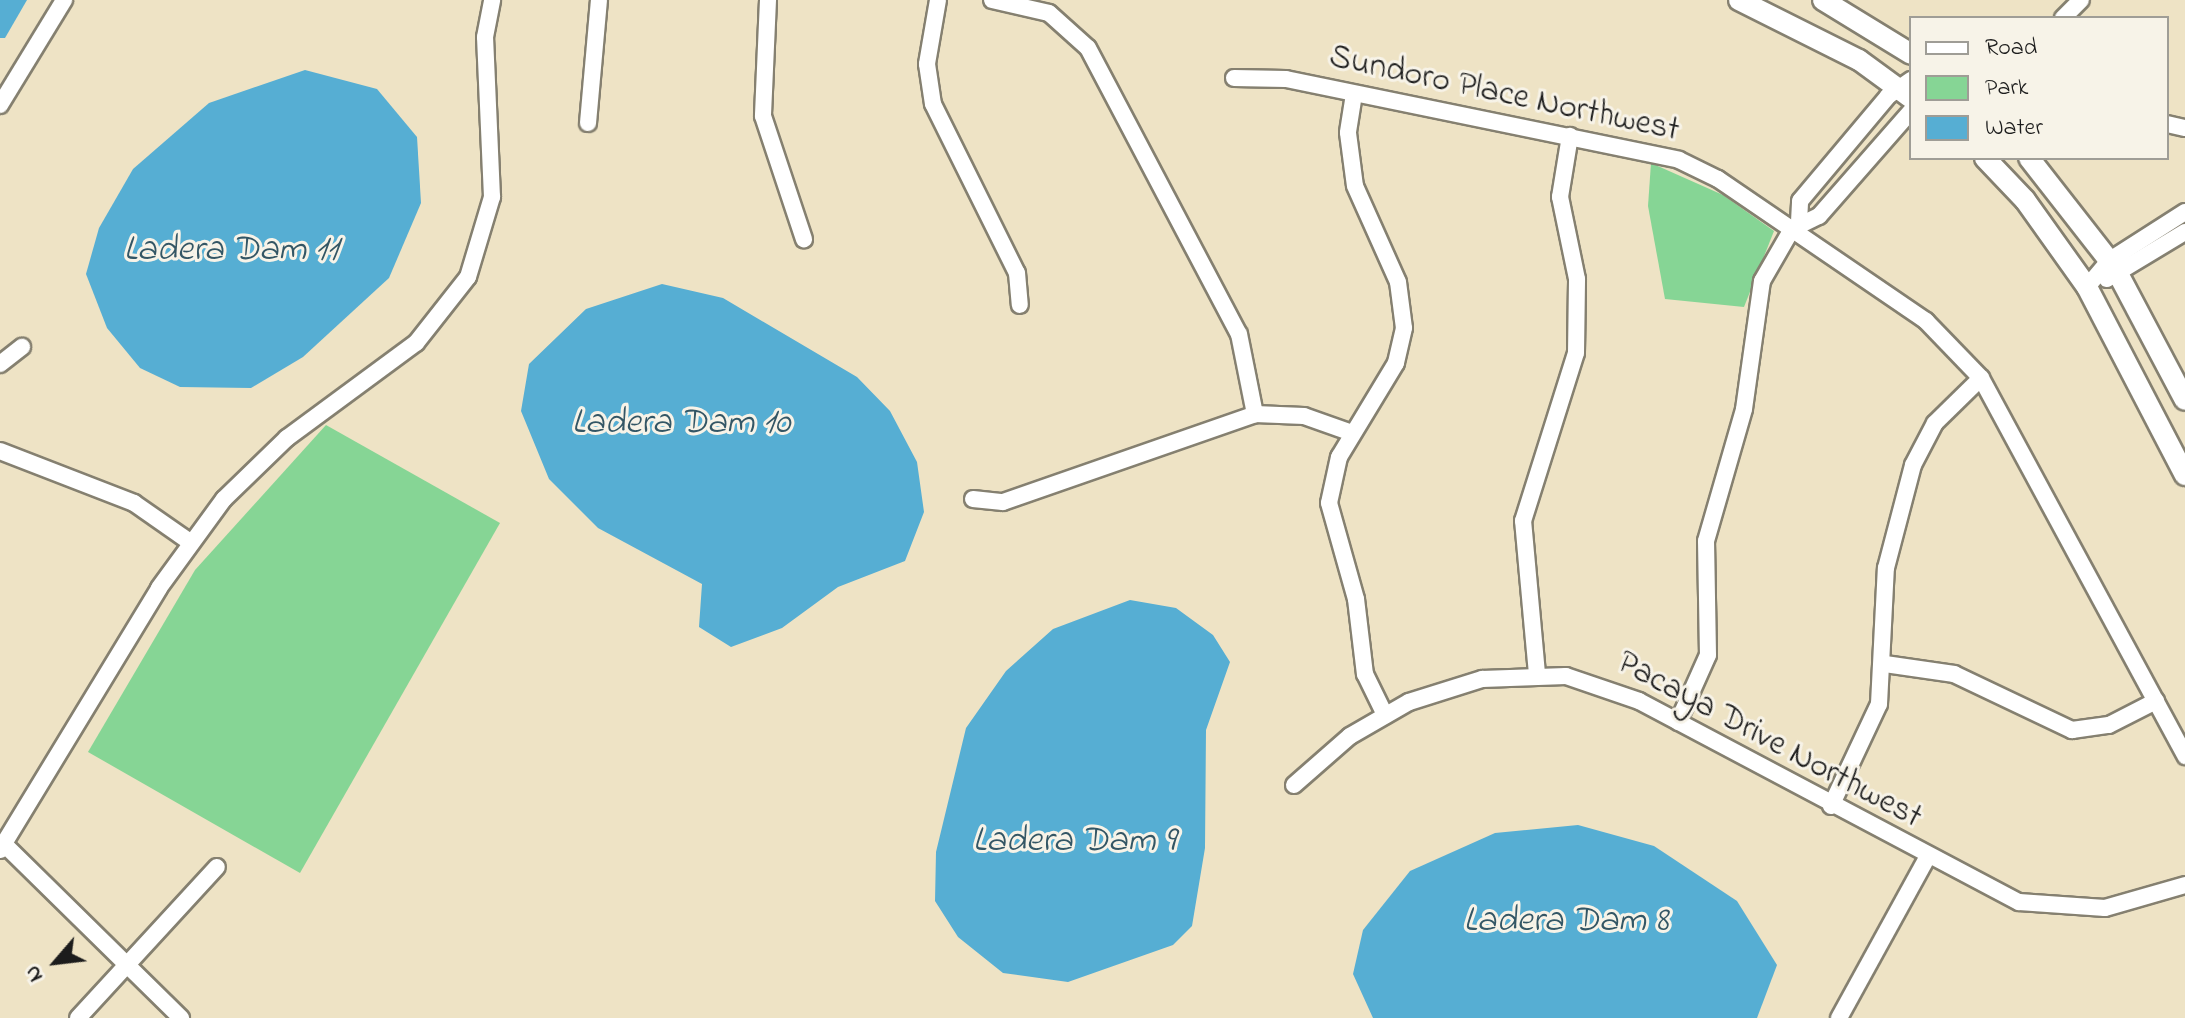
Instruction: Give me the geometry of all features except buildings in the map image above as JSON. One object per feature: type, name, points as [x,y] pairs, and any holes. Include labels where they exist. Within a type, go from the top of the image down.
[{"type":"main road","points":[[1739,0],[1762,3],[1907,89]]},
{"type":"main road","points":[[1823,0],[1909,53]]},
{"type":"main road","points":[[1987,160],[2025,200],[2087,287],[2185,475]]},
{"type":"main road","points":[[2031,160],[2114,267],[2185,400]]},
{"type":"street","points":[[0,105],[64,0]]},
{"type":"street","points":[[181,1018],[3,848],[70,744],[190,542],[287,438],[416,343],[468,277],[492,197],[485,37],[492,0]]},
{"type":"street","points":[[588,123],[599,0]]},
{"type":"street","points":[[768,0],[763,116],[804,239]]},
{"type":"street","points":[[938,0],[927,64],[933,104],[1017,273],[1020,305]]},
{"type":"street","points":[[992,0],[1068,24],[1239,334],[1255,414]]},
{"type":"street","points":[[2065,16],[2081,0]]},
{"type":"street","name":"Sundoro Place Northwest","points":[[1234,78],[1354,94],[1570,136],[1695,167],[1795,226],[1926,321],[1981,378],[2185,756]]},
{"type":"street","points":[[1678,722],[1708,655],[1706,541],[1744,409],[1756,299],[1795,226],[1800,201],[1907,89]]},
{"type":"street","points":[[1354,94],[1348,133],[1355,186],[1398,282],[1404,328],[1396,363],[1352,433],[1333,478],[1330,520],[1356,599],[1365,674],[1385,715]]},
{"type":"street","points":[[1795,226],[1819,216],[1909,113]]},
{"type":"street","points":[[1537,674],[1523,521],[1576,353],[1577,279],[1560,197],[1570,136]]},
{"type":"street","points":[[2087,287],[2185,212]]},
{"type":"street","points":[[2114,267],[2185,232]]},
{"type":"street","points":[[0,364],[22,347]]},
{"type":"street","points":[[1831,806],[1864,747],[1885,664],[1886,568],[1913,465],[1935,423],[1981,378]]},
{"type":"street","points":[[973,499],[1003,502],[1255,414],[1304,416],[1352,433]]},
{"type":"street","points":[[0,451],[134,503],[190,542]]},
{"type":"street","points":[[1885,664],[1954,674],[2072,730],[2109,725],[2156,701]]},
{"type":"street","name":"Pacaya Drive Northwest","points":[[1294,785],[1385,715],[1463,683],[1537,674],[1603,685],[2002,896],[2049,908],[2125,905],[2185,885]]},
{"type":"street","points":[[1839,1018],[1927,858]]},
{"type":"street","points":[[78,1018],[129,968],[195,883],[217,867]]},
{"type":"green space","points":[[1651,163],[1723,195],[1774,231],[1744,307],[1665,299],[1648,206]]},
{"type":"green space","points":[[326,425],[500,523],[300,873],[88,752],[195,570]]},
{"type":"water","points":[[0,0],[27,0],[5,38],[0,38]]},
{"type":"water","name":"Ladera Dam 11","points":[[305,70],[377,89],[417,137],[421,203],[389,278],[303,357],[251,388],[180,387],[140,368],[107,328],[86,274],[99,228],[133,169],[209,103]]},
{"type":"water","name":"Ladera Dam 10","points":[[662,284],[723,298],[857,377],[890,411],[917,462],[924,512],[905,561],[838,587],[782,628],[731,647],[699,627],[702,584],[598,528],[549,479],[521,411],[529,364],[586,309]]},
{"type":"water","name":"Ladera Dam 9","points":[[1130,600],[1176,608],[1213,635],[1230,662],[1206,730],[1205,848],[1192,926],[1173,945],[1068,982],[1003,973],[958,937],[935,901],[936,852],[966,728],[1006,671],[1053,629]]},
{"type":"water","name":"Ladera Dam 8","points":[[1578,825],[1654,846],[1737,901],[1777,965],[1757,1018],[1373,1018],[1353,974],[1363,930],[1410,871],[1495,833]]}]
